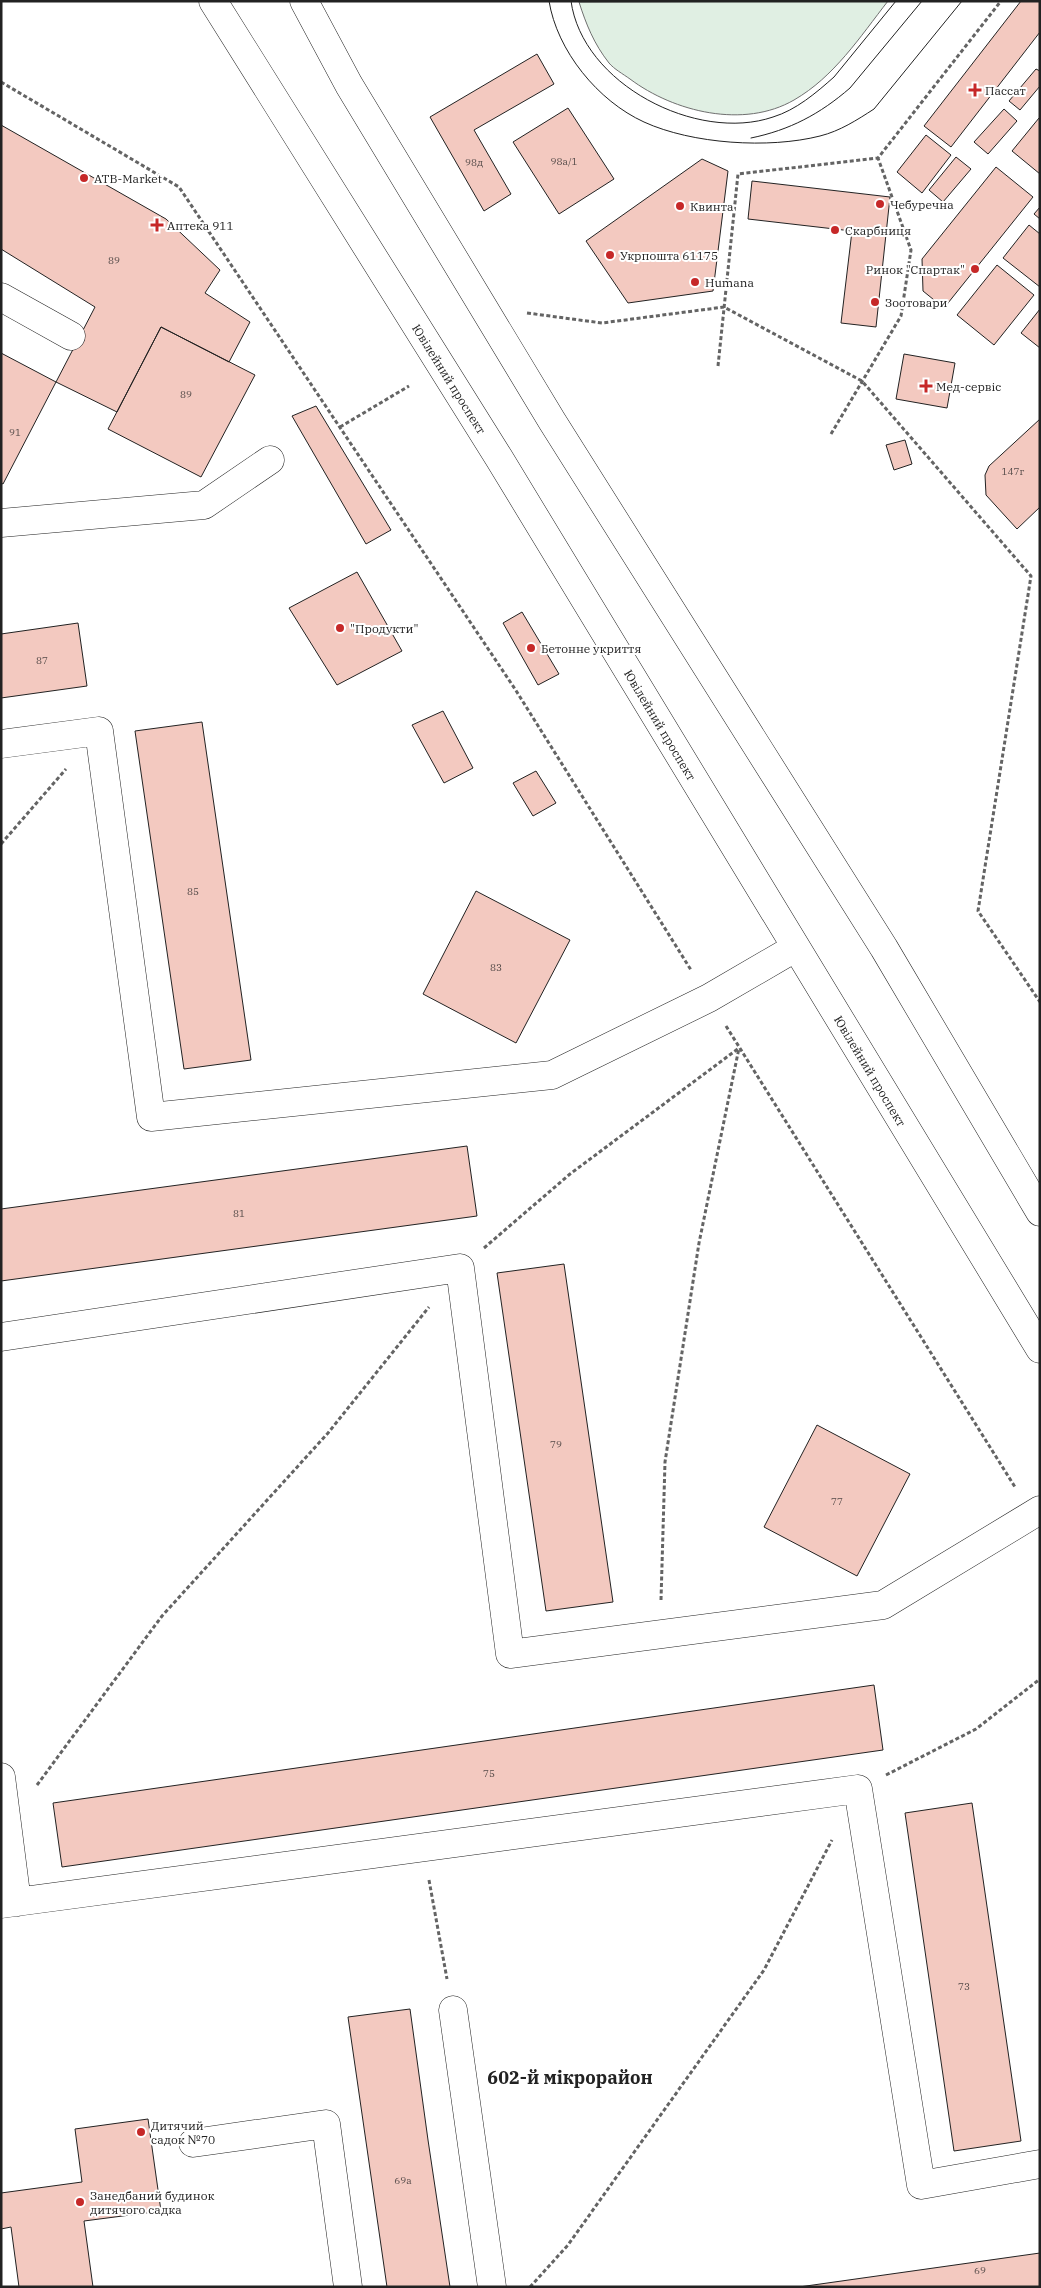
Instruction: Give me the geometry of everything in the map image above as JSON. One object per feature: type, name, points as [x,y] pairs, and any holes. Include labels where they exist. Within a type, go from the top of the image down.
[{"type":"main road","name":"Ювілейний проспект","points":[[213,1],[499,458],[1040,1349]]},
{"type":"main road","points":[[304,1],[349,85],[552,421],[884,948],[1040,1212]]},
{"type":"main road","points":[[1,297],[71,336]]},
{"type":"main road","points":[[1,523],[204,506],[270,460]]},
{"type":"main road","points":[[1,744],[99,731],[151,1117],[552,1075],[709,998],[795,948]]},
{"type":"main road","points":[[1,1338],[460,1268],[510,1654],[883,1606],[1036,1512]]},
{"type":"main road","points":[[1,1777],[7,1825],[9,1903],[858,1789],[921,2185],[1040,2164]]},
{"type":"main road","points":[[453,2010],[492,2287]]},
{"type":"main road","points":[[193,2143],[326,2124],[348,2287]]},
{"type":"path","points":[[718,366],[738,174],[878,158],[1000,1]]},
{"type":"path","points":[[1,82],[179,187],[515,689],[740,1048],[1036,1512]]},
{"type":"path","points":[[831,434],[901,316],[911,250],[878,158]]},
{"type":"path","points":[[527,313],[602,323],[724,307],[862,381],[1031,576],[978,911],[1040,1002]]},
{"type":"path","points":[[340,428],[409,386]]},
{"type":"path","points":[[1,844],[66,768]]},
{"type":"path","points":[[7,1825],[162,1616],[328,1433],[460,1268],[570,1174],[740,1048]]},
{"type":"path","points":[[660,1634],[665,1462],[699,1243],[740,1048]]},
{"type":"path","points":[[530,2287],[568,2245],[764,1970],[858,1789],[976,1729],[1040,1679]]},
{"type":"path","points":[[423,1847],[453,2010]]},
{"type":"green space","points":[[888,1],[846,55],[822,80],[808,91],[774,109],[753,114],[732,115],[688,108],[667,100],[648,91],[616,69],[609,63],[595,41],[579,2]]},
{"type":"building","points":[[1021,1],[1040,1],[1040,32],[951,147],[924,126]]},
{"type":"building","points":[[537,54],[554,84],[474,130],[511,194],[484,211],[430,117]]},
{"type":"building","points":[[1036,69],[1040,71],[1040,86],[1020,110],[1009,101]]},
{"type":"building","points":[[568,108],[614,179],[559,214],[513,142]]},
{"type":"building","points":[[1004,109],[1017,121],[988,154],[974,142]]},
{"type":"building","points":[[1040,118],[1040,174],[1012,151]]},
{"type":"building","points":[[1,125],[166,219],[220,270],[205,293],[250,322],[229,362],[161,327],[117,412],[56,382],[95,307],[1,249]]},
{"type":"building","points":[[926,135],[951,155],[922,193],[897,172]]},
{"type":"building","points":[[956,157],[971,169],[943,202],[929,190]]},
{"type":"building","name":"Квинта","points":[[702,159],[728,171],[713,291],[628,303],[586,241]]},
{"type":"building","points":[[996,167],[1033,197],[944,308],[923,291],[922,259]]},
{"type":"building","points":[[752,181],[890,197],[876,327],[841,323],[852,231],[748,219]]},
{"type":"building","points":[[1040,207],[1040,219],[1034,214]]},
{"type":"building","points":[[1029,225],[1040,234],[1040,287],[1003,258]]},
{"type":"building","points":[[997,265],[1034,295],[994,345],[957,315]]},
{"type":"building","points":[[1040,309],[1040,348],[1021,333]]},
{"type":"building","points":[[161,327],[255,375],[201,477],[108,429]]},
{"type":"building","points":[[1,353],[56,382],[3,484],[1,483]]},
{"type":"building","points":[[904,354],[955,363],[947,408],[896,399]]},
{"type":"building","points":[[316,406],[391,530],[366,544],[292,416]]},
{"type":"building","points":[[1040,419],[1040,507],[1017,529],[986,495],[985,475],[989,466]]},
{"type":"building","points":[[905,440],[912,464],[894,470],[886,445]]},
{"type":"building","points":[[357,572],[402,651],[337,685],[289,608]]},
{"type":"building","name":"Бетонне укриття","points":[[522,612],[559,674],[538,685],[503,623]]},
{"type":"building","points":[[78,623],[87,686],[1,698],[1,634]]},
{"type":"building","points":[[443,711],[473,768],[444,783],[412,725]]},
{"type":"building","points":[[202,722],[251,1060],[184,1069],[135,731]]},
{"type":"building","points":[[536,771],[556,803],[533,816],[513,783]]},
{"type":"building","points":[[476,891],[570,940],[516,1043],[423,994]]},
{"type":"building","points":[[467,1146],[477,1216],[1,1281],[1,1209]]},
{"type":"building","points":[[564,1264],[613,1602],[546,1611],[497,1273]]},
{"type":"building","points":[[817,1425],[910,1474],[857,1576],[764,1527]]},
{"type":"building","points":[[874,1685],[883,1750],[62,1867],[53,1803]]},
{"type":"building","points":[[972,1803],[1021,2141],[954,2151],[905,1813]]},
{"type":"building","points":[[410,2009],[450,2287],[387,2287],[348,2017]]},
{"type":"building","name":"Занедбаний будинок дитячого садка","points":[[148,2119],[161,2211],[84,2221],[93,2287],[19,2287],[11,2227],[1,2229],[1,2193],[82,2182],[75,2129]]},
{"type":"building","points":[[1040,2253],[1040,2287],[799,2287]]},
{"type":"tram line","points":[[549,1],[553,20],[570,56],[596,88],[627,113],[644,122],[685,135],[707,140],[755,143],[800,140],[820,136],[841,128],[874,109],[962,1]]},
{"type":"tram line","points":[[571,1],[580,31],[597,58],[620,81],[648,100],[679,114],[711,122],[743,123],[781,114],[813,95],[834,77],[896,1]]},
{"type":"tram line","points":[[751,138],[792,126],[816,113],[839,97],[850,88],[922,1]]},
{"type":"place","name":"Пассат","points":[[975,90]]},
{"type":"place","name":"ATB-Market","points":[[84,178]]},
{"type":"place","name":"Чебуречна","points":[[880,204]]},
{"type":"place","name":"Квинта","points":[[680,206]]},
{"type":"place","name":"Аптека 911","points":[[157,225]]},
{"type":"place","name":"Скарбниця","points":[[835,230]]},
{"type":"place","name":"Укрпошта 61175","points":[[610,255]]},
{"type":"place","name":"Ринок \"Спартак\"","points":[[975,269]]},
{"type":"place","name":"Humana","points":[[695,282]]},
{"type":"place","name":"Зоотовари","points":[[875,302]]},
{"type":"place","name":"Мед-сервіс","points":[[926,386]]},
{"type":"place","name":"\"Продукти\"","points":[[340,628]]},
{"type":"place","name":"Бетонне укриття","points":[[531,648]]},
{"type":"place","name":"Дитячий садок №70","points":[[141,2132]]},
{"type":"place","name":"Занедбаний будинок дитячого садка","points":[[80,2202]]},
{"type":"district","name":"602-й мікрорайон","points":[[570,2077]]}]
